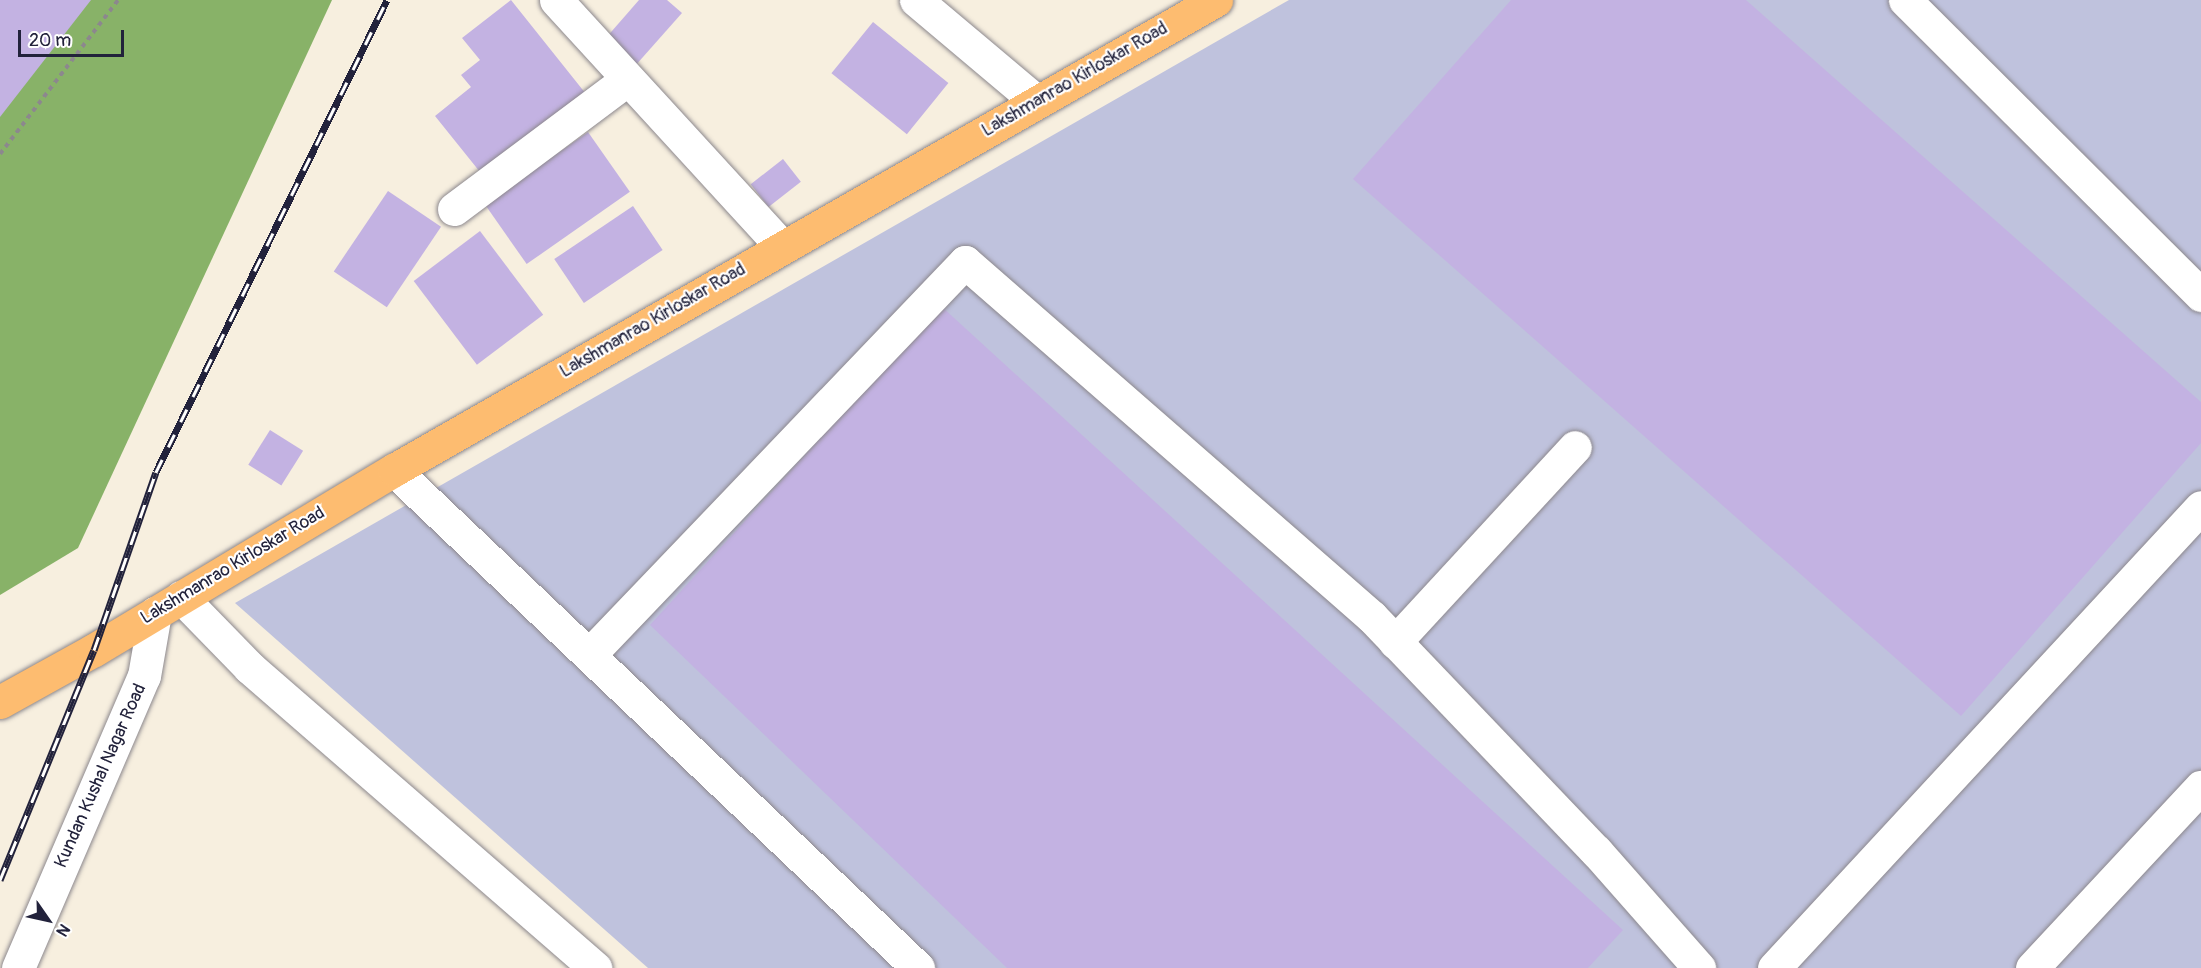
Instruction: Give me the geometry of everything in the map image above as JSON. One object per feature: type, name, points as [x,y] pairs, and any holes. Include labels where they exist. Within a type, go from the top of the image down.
[{"type":"main road","name":"Lakshmanrao Kirloskar Road","points":[[0,702],[94,650],[394,470],[1216,0]]},
{"type":"street","points":[[556,0],[782,247]]},
{"type":"street","points":[[916,0],[1037,102]]},
{"type":"street","points":[[1905,0],[2201,295]]},
{"type":"street","points":[[454,210],[628,79]]},
{"type":"street","points":[[589,655],[964,262],[1372,617],[1596,851],[1699,968]]},
{"type":"street","points":[[1395,642],[1575,447]]},
{"type":"street","points":[[394,470],[918,968]]},
{"type":"street","points":[[1774,968],[2201,507]]},
{"type":"street","points":[[168,605],[249,668],[595,968]]},
{"type":"street","name":"Kundan Kushal Nagar Road","points":[[18,968],[144,676],[168,605]]},
{"type":"street","points":[[2032,968],[2201,787]]},
{"type":"path","points":[[0,154],[118,0]]},
{"type":"shaded area","points":[[1289,0],[2201,0],[2201,968],[648,968],[235,603]]},
{"type":"green space","points":[[0,0],[332,0],[78,548],[0,595]]},
{"type":"building","points":[[0,0],[91,0],[0,117]]},
{"type":"building","points":[[511,0],[586,94],[484,177],[435,116],[471,87],[461,75],[480,60],[462,38]]},
{"type":"building","points":[[639,0],[667,0],[682,13],[635,66],[605,39]]},
{"type":"building","points":[[1511,0],[1746,0],[2201,402],[2201,443],[1961,716],[1353,179]]},
{"type":"building","points":[[873,22],[948,83],[907,134],[831,73]]},
{"type":"building","points":[[588,132],[630,192],[527,264],[485,204]]},
{"type":"building","points":[[783,159],[801,182],[769,207],[751,184]]},
{"type":"building","points":[[388,191],[441,227],[387,307],[334,271]]},
{"type":"building","points":[[633,206],[663,250],[584,303],[554,259]]},
{"type":"building","points":[[480,231],[543,315],[477,365],[414,281]]},
{"type":"building","points":[[941,306],[1623,930],[1588,968],[1007,968],[650,625]]},
{"type":"building","points":[[270,430],[303,451],[281,485],[248,465]]},
{"type":"railway","points":[[0,880],[94,650],[156,472],[387,0]]}]
